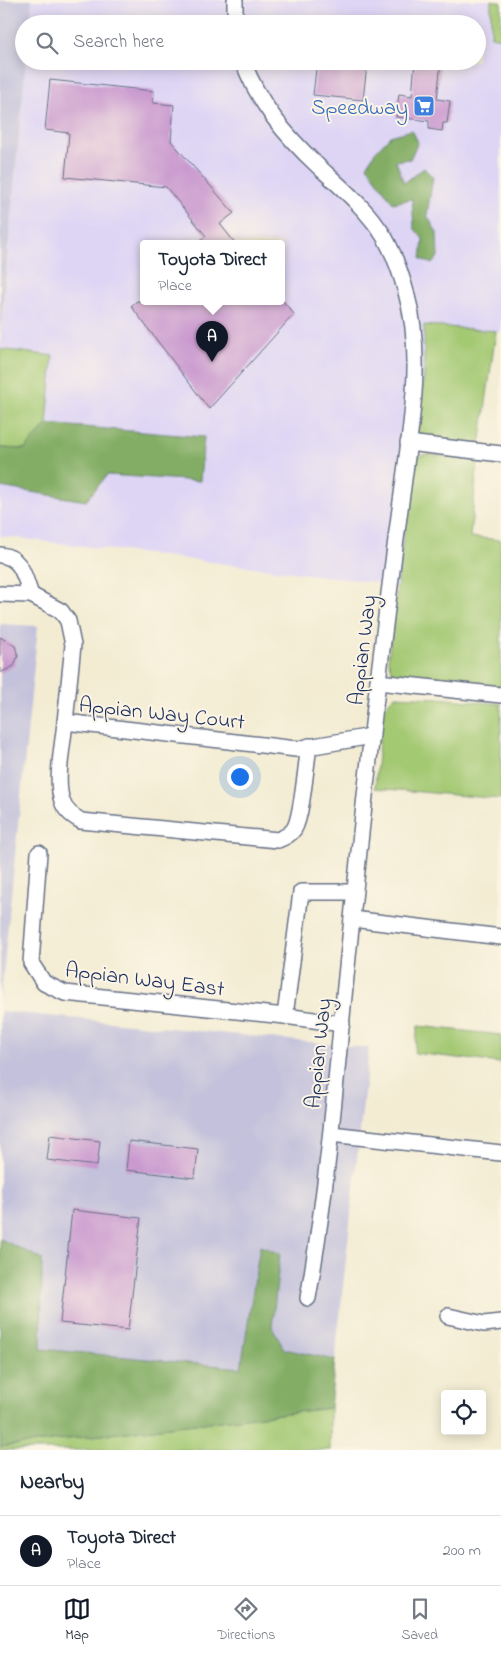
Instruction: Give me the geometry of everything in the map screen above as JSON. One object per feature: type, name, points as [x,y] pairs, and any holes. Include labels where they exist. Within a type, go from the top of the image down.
[{"type":"street","points":[[234,15],[235,0]]},
{"type":"street","name":"Appian Way","points":[[247,70],[263,105],[275,120],[294,142],[369,216],[385,238],[407,294],[413,324],[415,353],[408,443],[354,892],[330,1134],[316,1254],[308,1298]]},
{"type":"street","points":[[408,443],[501,454]]},
{"type":"street","points":[[0,555],[11,557],[17,561],[32,594],[0,594]]},
{"type":"street","name":"Appian Way Court","points":[[32,594],[60,611],[68,621],[72,632],[73,645],[65,722],[296,749],[372,736]]},
{"type":"street","points":[[378,682],[501,696]]},
{"type":"street","points":[[65,722],[59,780],[62,802],[69,813],[81,821],[90,822],[278,840],[287,837],[295,828],[299,814],[309,746]]},
{"type":"street","name":"Appian Way East","points":[[39,853],[30,963],[44,983],[65,994],[285,1016],[342,1024]]},
{"type":"street","points":[[285,1016],[301,892],[354,892]]},
{"type":"street","points":[[352,919],[501,937]]},
{"type":"street","points":[[330,1134],[501,1153]]},
{"type":"street","points":[[448,1316],[484,1324],[501,1322]]},
{"type":"shaded area","points":[[0,0],[32,0],[31,15],[15,15],[15,70],[25,70],[0,337]]},
{"type":"shaded area","points":[[32,0],[491,0],[491,36],[501,38],[501,332],[424,325],[424,374],[397,585],[0,536],[0,487],[86,501],[107,475],[199,481],[204,438],[47,424],[52,356],[0,349],[25,70],[486,70],[486,15],[31,15]]},
{"type":"shaded area","points":[[0,624],[38,626],[0,1005]]},
{"type":"shaded area","points":[[0,1011],[369,1048],[335,1360],[284,1349],[272,1327],[280,1254],[260,1246],[242,1368],[41,1349],[42,1259],[0,1239]]},
{"type":"green space","points":[[491,0],[501,2],[501,38],[491,36]]},
{"type":"green space","points":[[412,130],[418,142],[410,159],[396,161],[404,183],[424,168],[433,177],[427,215],[437,233],[438,257],[432,264],[421,259],[423,239],[414,228],[412,199],[393,203],[367,166],[375,152],[390,136]]},
{"type":"green space","points":[[424,325],[496,331],[480,445],[425,440],[416,434],[424,374]]},
{"type":"green space","points":[[0,349],[53,356],[47,424],[25,449],[0,448]]},
{"type":"green space","points":[[47,424],[204,437],[200,481],[107,475],[86,501],[0,487],[0,448],[25,449]]},
{"type":"green space","points":[[428,454],[478,460],[470,537],[501,540],[501,689],[398,676],[391,670],[388,660],[413,457]]},
{"type":"green space","points":[[395,696],[501,704],[501,799],[375,788],[382,709]]},
{"type":"green space","points":[[418,1026],[501,1035],[501,1063],[414,1053]]},
{"type":"green space","points":[[0,1239],[42,1259],[41,1349],[241,1368],[260,1246],[280,1254],[272,1327],[284,1349],[335,1360],[330,1408],[0,1447]]},
{"type":"green space","points":[[330,1408],[330,1450],[0,1450],[0,1447]]},
{"type":"building","points":[[316,70],[366,70],[363,100],[313,95]]},
{"type":"building","points":[[414,70],[440,70],[437,99],[450,101],[447,123],[443,123],[442,131],[429,129],[429,121],[396,117],[399,94],[412,96]]},
{"type":"building","points":[[50,80],[154,91],[153,103],[174,105],[171,141],[234,213],[220,224],[233,240],[201,240],[206,236],[166,187],[65,177],[69,133],[45,130]]},
{"type":"building","points":[[137,301],[140,301],[140,305],[285,305],[285,303],[294,314],[209,409],[131,306]]},
{"type":"building","points":[[0,637],[15,646],[18,656],[14,666],[0,673]]},
{"type":"building","points":[[50,1135],[100,1141],[97,1166],[47,1160]]},
{"type":"building","points":[[129,1141],[198,1149],[195,1178],[126,1170]]},
{"type":"building","points":[[72,1210],[141,1218],[128,1330],[60,1323]]},
{"type":"place","name":"Speedway","points":[[424,106]]},
{"type":"place","name":"Toyota Direct","points":[[212,362]]}]
